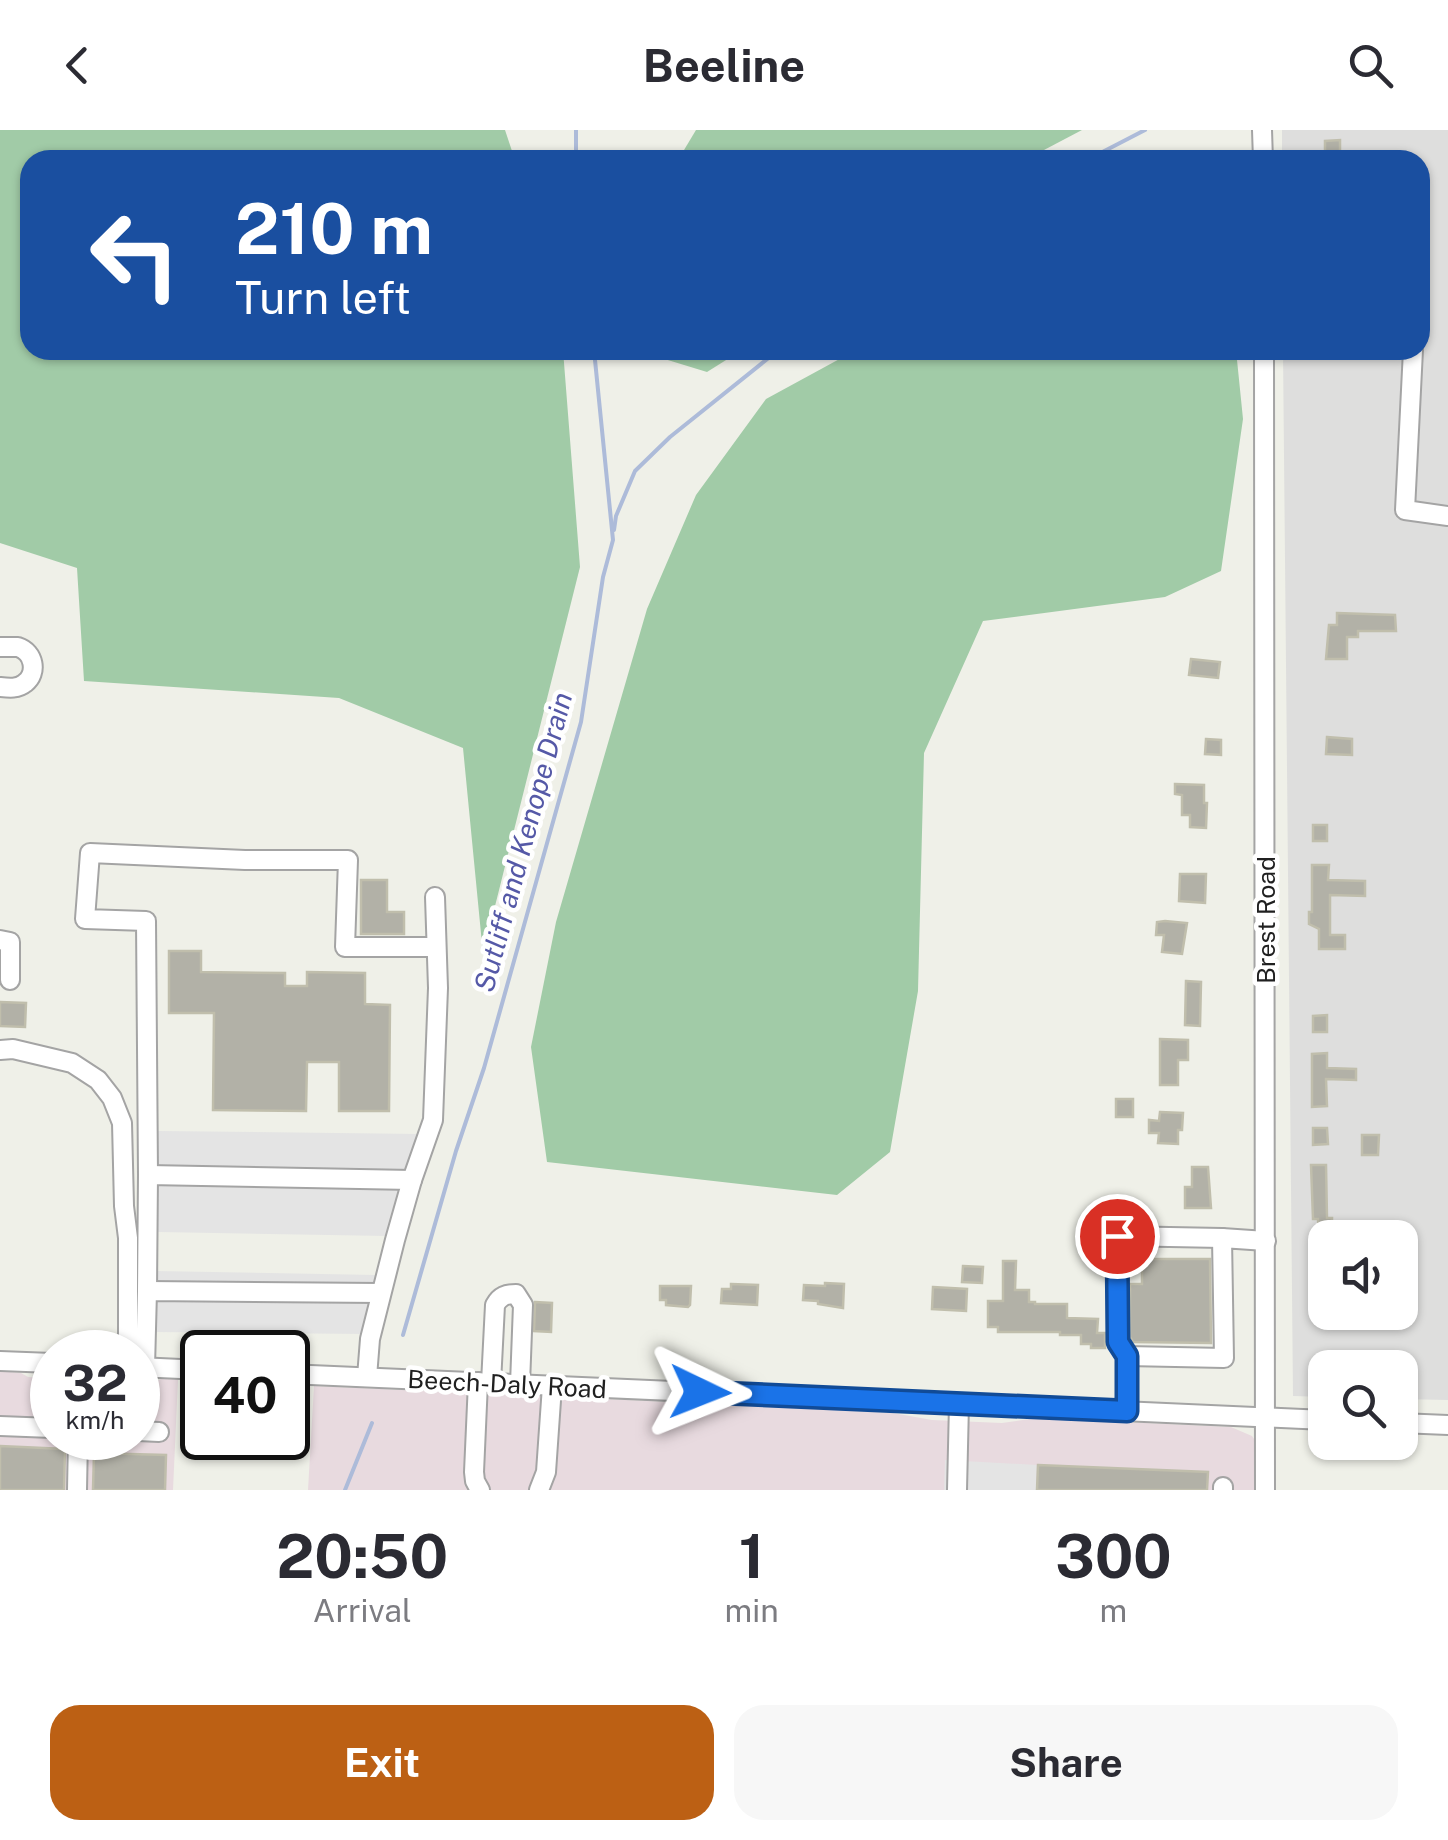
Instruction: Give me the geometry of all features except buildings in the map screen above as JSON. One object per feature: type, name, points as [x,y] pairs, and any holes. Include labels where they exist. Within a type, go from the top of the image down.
[{"type":"street","name":"Brest Road","points":[[1264,360],[1265,1490]]},
{"type":"street","points":[[1413,360],[1405,510],[1448,516]]},
{"type":"street","points":[[0,646],[26,651],[33,668],[24,685],[0,687]]},
{"type":"street","points":[[144,1330],[146,921],[85,919],[90,854],[348,860],[346,947],[436,947]]},
{"type":"street","points":[[367,1377],[370,1340],[381,1293],[433,1120],[438,988],[436,896]]},
{"type":"street","points":[[0,940],[10,942],[10,980]]},
{"type":"street","points":[[0,1050],[72,1063],[98,1080],[112,1098],[122,1124],[128,1330]]},
{"type":"street","points":[[148,1175],[412,1180]]},
{"type":"street","points":[[1127,1411],[1127,1356],[1118,1342],[1117,1236],[1266,1241]]},
{"type":"street","points":[[1127,1356],[1224,1358],[1222,1238]]},
{"type":"street","points":[[147,1291],[381,1293]]},
{"type":"street","points":[[480,1490],[474,1472],[484,1382],[495,1305],[507,1294],[516,1294],[523,1305],[520,1384]]},
{"type":"street","points":[[0,1361],[30,1362]]},
{"type":"street","name":"Beech-Daly Road","points":[[310,1375],[1308,1419]]},
{"type":"street","points":[[540,1490],[546,1472],[552,1386]]},
{"type":"street","points":[[958,1490],[959,1404]]},
{"type":"street","points":[[1418,1424],[1448,1425]]},
{"type":"street","points":[[0,1426],[30,1427]]},
{"type":"street","points":[[77,1490],[78,1460]]},
{"type":"shaded area","points":[[1282,130],[1448,130],[1448,1400],[1418,1399],[1418,1350],[1308,1350],[1308,1396],[1293,1396],[1283,360],[1430,360],[1430,150],[1282,150]]},
{"type":"shaded area","points":[[158,1131],[420,1134],[388,1236],[158,1232]]},
{"type":"shaded area","points":[[155,1271],[377,1275],[366,1334],[152,1330]]},
{"type":"shaded area","points":[[0,1371],[30,1377],[30,1460],[160,1460],[160,1379],[178,1379],[173,1490],[0,1490]]},
{"type":"shaded area","points":[[314,1386],[893,1413],[932,1420],[1002,1423],[1036,1418],[1231,1427],[1252,1436],[1256,1442],[1257,1490],[308,1490]]},
{"type":"shaded area","points":[[945,1460],[1037,1465],[1036,1490],[944,1490]]},
{"type":"green space","points":[[0,130],[505,130],[512,150],[20,150],[20,360],[564,360],[580,567],[483,954],[463,748],[339,698],[84,681],[77,568],[0,543]]},
{"type":"green space","points":[[696,130],[1082,130],[1044,150],[684,150]]},
{"type":"green space","points":[[668,360],[726,360],[707,372]]},
{"type":"green space","points":[[838,360],[1237,360],[1243,419],[1221,571],[1165,597],[983,621],[924,753],[918,991],[890,1152],[837,1195],[547,1162],[531,1047],[556,922],[647,609],[696,495],[766,399]]},
{"type":"waterway","name":"Sutliff and Kenope Drain","points":[[576,130],[576,150]]},
{"type":"waterway","points":[[1106,150],[1145,130]]},
{"type":"waterway","name":"Sutliff and Kenope Drain","points":[[403,1335],[484,1068],[581,722],[603,577],[613,540],[595,360]]},
{"type":"waterway","points":[[614,530],[635,471],[670,437],[766,360]]},
{"type":"waterway","name":"Sutliff and Kenope Drain","points":[[345,1490],[372,1423]]},
{"type":"route","points":[[700,1392],[1127,1411],[1127,1356],[1118,1342],[1117,1236]]}]
